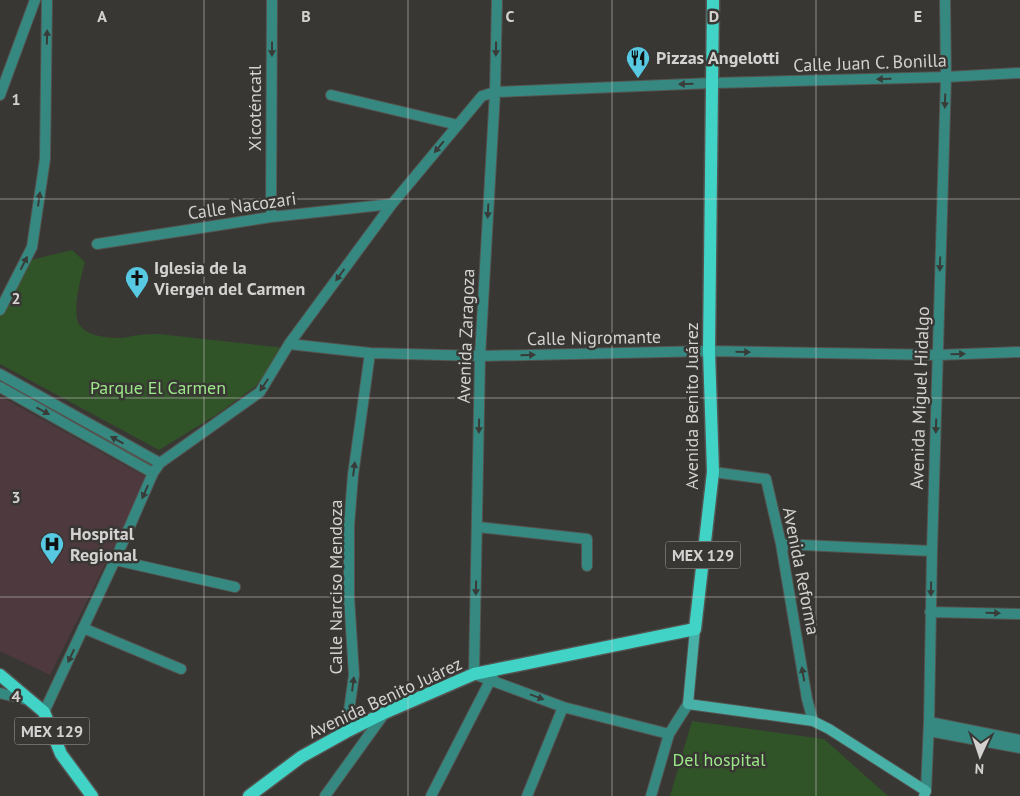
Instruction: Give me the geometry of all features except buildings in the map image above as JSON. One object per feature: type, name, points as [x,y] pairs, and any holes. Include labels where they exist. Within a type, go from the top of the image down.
[{"type":"main road","name":"Avenida Benito Juárez","points":[[249,796],[301,757],[346,732],[384,713],[474,674],[494,675],[695,629],[713,472],[709,351],[713,0]]},
{"type":"main road","points":[[695,629],[688,704],[813,721],[925,793]]},
{"type":"main road","name":"MEX 129","points":[[0,675],[44,712],[61,754],[92,796]]},
{"type":"street","points":[[0,95],[36,0]]},
{"type":"street","points":[[0,310],[32,247],[34,238],[45,159],[47,0]]},
{"type":"street","name":"Xicoténcatl","points":[[271,217],[272,0]]},
{"type":"street","name":"Avenida Zaragoza","points":[[474,674],[480,356],[495,92],[497,0]]},
{"type":"street","name":"Avenida Miguel Hidalgo","points":[[925,793],[929,726],[930,612],[946,77],[945,0]]},
{"type":"street","name":"Calle Juan C. Bonilla","points":[[458,125],[482,96],[495,92],[1020,73]]},
{"type":"street","points":[[44,712],[115,560],[153,473],[160,463],[260,392],[289,344],[392,204],[458,125],[331,95]]},
{"type":"street","name":"Calle Nacozari","points":[[97,244],[271,217],[392,204]]},
{"type":"street","name":"Calle Nigromante","points":[[289,344],[370,354],[480,356],[709,351],[938,355],[1020,352]]},
{"type":"street","name":"Calle Narciso Mendoza","points":[[346,732],[354,675],[349,597],[350,517],[353,475],[370,354]]},
{"type":"street","points":[[0,374],[160,463]]},
{"type":"street","points":[[0,388],[153,473]]},
{"type":"street","points":[[67,425],[72,415]]},
{"type":"street","name":"Avenida Reforma","points":[[713,472],[766,479],[781,544],[807,699],[813,721]]},
{"type":"street","points":[[478,528],[587,539],[587,566]]},
{"type":"street","points":[[781,544],[932,551]]},
{"type":"street","points":[[115,560],[235,587]]},
{"type":"street","points":[[930,612],[1020,614]]},
{"type":"street","points":[[83,628],[181,669]]},
{"type":"street","points":[[431,796],[494,675],[563,707],[669,734]]},
{"type":"street","points":[[0,693],[30,700]]},
{"type":"street","points":[[651,796],[669,734],[688,704]]},
{"type":"street","points":[[527,796],[563,707]]},
{"type":"street","points":[[325,796],[384,713]]},
{"type":"street","points":[[929,726],[1020,740]]},
{"type":"street","points":[[929,726],[1020,748]]},
{"type":"shaded area","name":"Hospital Regional","points":[[0,396],[148,478],[50,675],[0,651]]},
{"type":"green space","name":"Parque El Carmen","points":[[72,250],[85,262],[78,290],[77,319],[79,325],[95,335],[120,338],[159,334],[285,348],[256,386],[216,415],[159,450],[0,364],[0,316],[31,260]]},
{"type":"green space","name":"Del hospital","points":[[692,721],[824,739],[888,796],[670,796]]},
{"type":"place","name":"Pizzas Angelotti","points":[[638,79]]},
{"type":"place","name":"Iglesia de la Viergen del Carmen","points":[[137,299]]},
{"type":"place","name":"Hospital Regional","points":[[52,565]]}]
